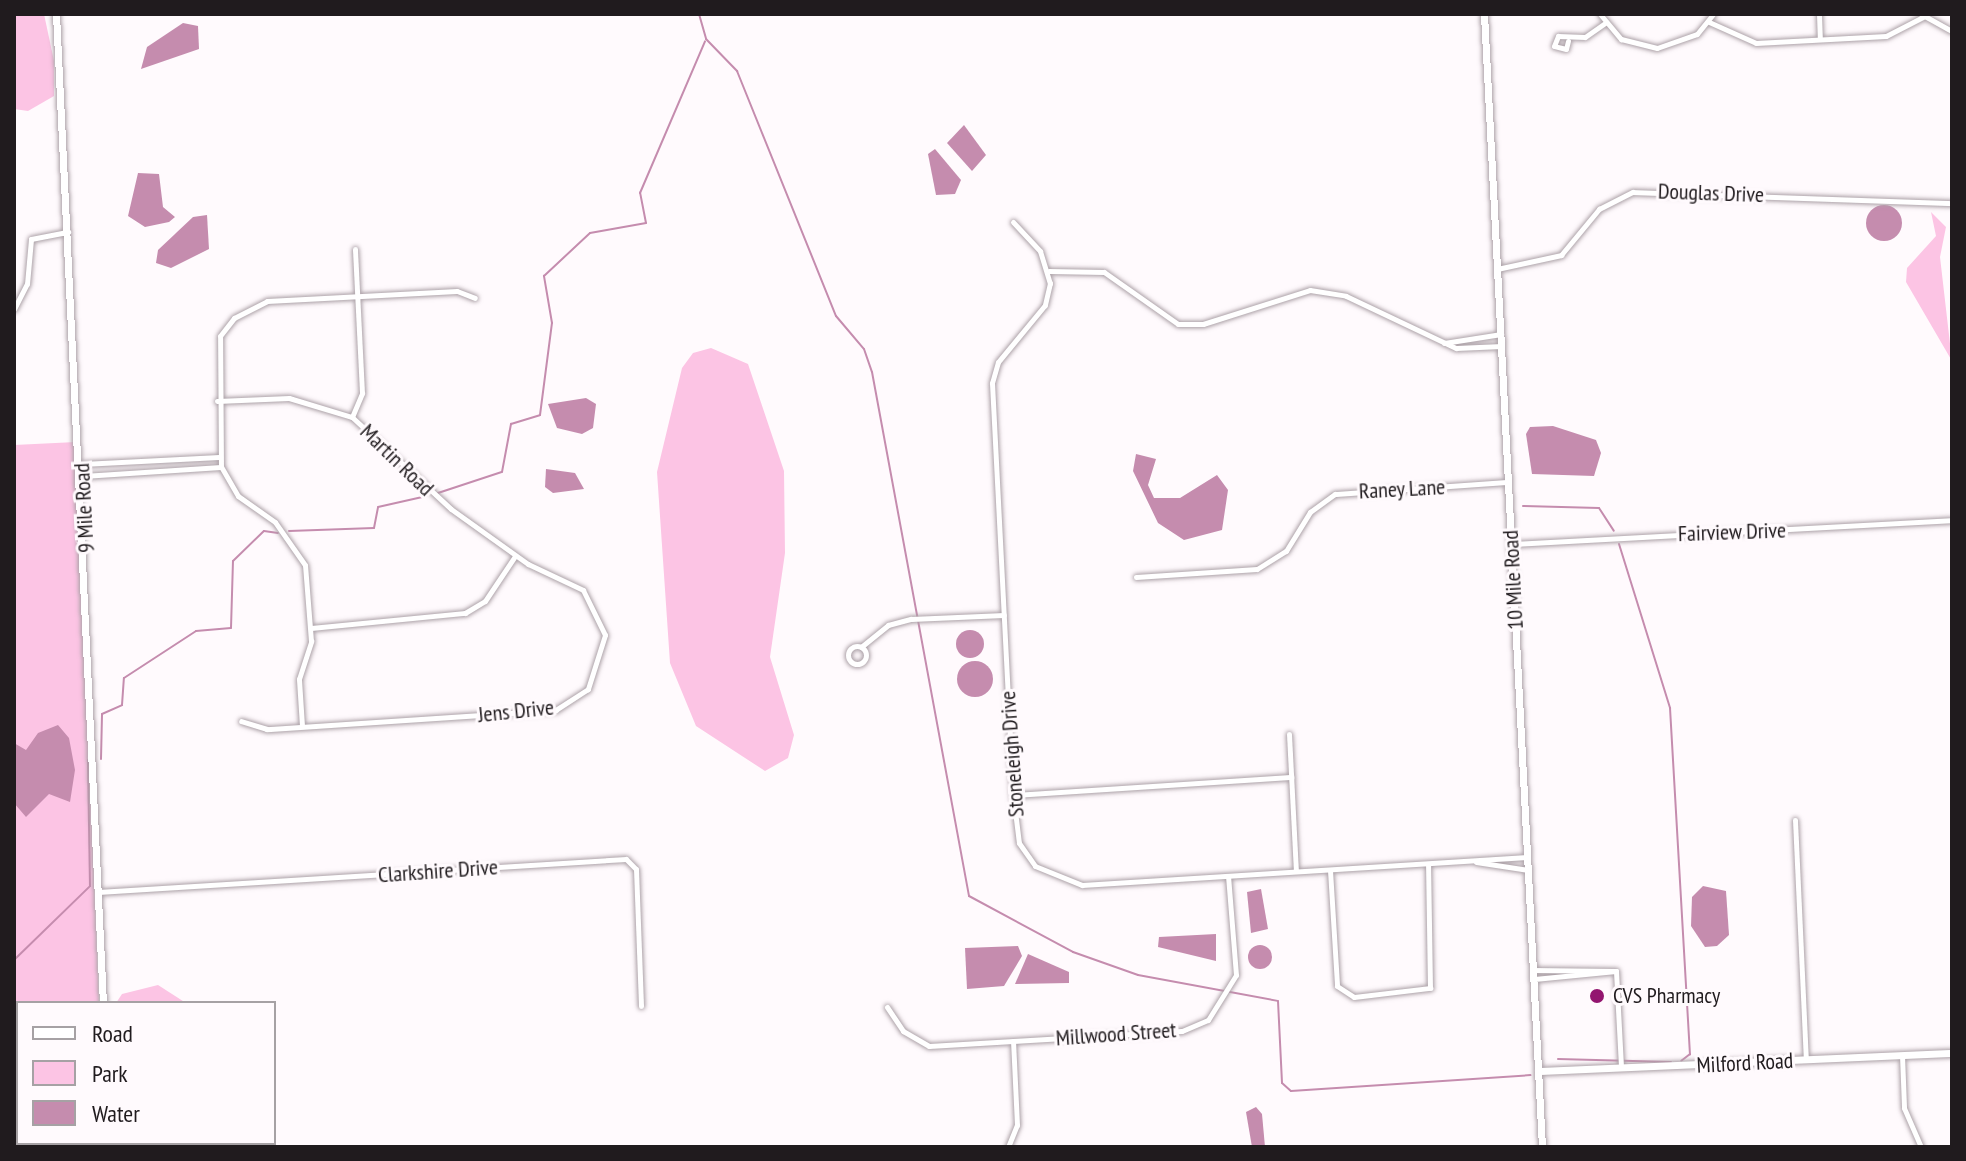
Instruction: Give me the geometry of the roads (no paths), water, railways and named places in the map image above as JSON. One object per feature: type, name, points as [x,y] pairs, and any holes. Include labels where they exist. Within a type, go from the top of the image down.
[{"type":"street","name":"9 Mile Road","points":[[56,14],[83,476],[103,1001]]},
{"type":"street","name":"10 Mile Road","points":[[1484,14],[1542,1147]]},
{"type":"street","points":[[1600,14],[1621,39],[1657,48],[1709,22],[1713,14]]},
{"type":"street","points":[[1819,14],[1820,39]]},
{"type":"street","points":[[1709,22],[1743,41],[1886,36],[1922,16],[1952,31]]},
{"type":"street","points":[[1568,41],[1605,23]]},
{"type":"street","name":"Douglas Drive","points":[[1497,269],[1561,255],[1599,209],[1633,192],[1952,203]]},
{"type":"street","points":[[1013,222],[1049,271],[1104,272],[1178,324],[1203,324],[1310,290],[1346,296],[1444,343],[1502,346]]},
{"type":"street","points":[[14,309],[27,284],[28,242],[69,231]]},
{"type":"street","points":[[352,417],[362,393],[355,249]]},
{"type":"street","name":"Stoneleigh Drive","points":[[1049,271],[1045,305],[998,362],[992,383],[1013,795],[1019,843],[1035,866],[1057,880],[1082,885],[1527,857]]},
{"type":"street","points":[[302,726],[299,679],[311,628],[300,554],[275,522],[238,496],[221,467],[215,360],[234,318],[267,301],[457,291],[475,298]]},
{"type":"street","points":[[1444,343],[1501,334]]},
{"type":"street","name":"Martin Road","points":[[217,401],[289,398],[352,417],[451,509],[515,556]]},
{"type":"street","points":[[82,464],[219,457]]},
{"type":"street","points":[[83,476],[221,467]]},
{"type":"street","name":"Raney Lane","points":[[1136,577],[1257,569],[1286,551],[1310,512],[1335,494],[1508,482]]},
{"type":"street","name":"Fairview Drive","points":[[1511,544],[1952,520]]},
{"type":"street","points":[[311,628],[465,613],[485,601],[515,556]]},
{"type":"street","name":"Jens Drive","points":[[241,721],[267,729],[542,711],[577,699],[604,656],[600,613],[583,590],[515,556]]},
{"type":"street","points":[[861,647],[888,625],[911,619],[1004,615]]},
{"type":"street","points":[[1289,734],[1296,871]]},
{"type":"street","points":[[1013,795],[1291,777]]},
{"type":"street","points":[[1795,820],[1806,1060]]},
{"type":"street","name":"Clarkshire Drive","points":[[98,892],[626,859],[636,869],[641,1006]]},
{"type":"street","name":"Stoneleigh Drive","points":[[1475,861],[1528,870]]},
{"type":"street","points":[[1330,870],[1337,986],[1354,997],[1430,988],[1428,864]]},
{"type":"street","name":"Millwood Street","points":[[887,1007],[903,1031],[929,1046],[1182,1031],[1208,1020],[1236,975],[1228,876]]},
{"type":"street","points":[[1532,974],[1616,971],[1621,1068]]},
{"type":"street","points":[[1008,1147],[1017,1125],[1013,1041]]},
{"type":"street","name":"Milford Road","points":[[1538,1071],[1952,1053]]},
{"type":"street","points":[[1902,1055],[1904,1108],[1921,1147]]},
{"type":"water","points":[[183,23],[198,26],[199,49],[141,69],[147,47]]},
{"type":"water","points":[[964,125],[986,155],[972,171],[947,143]]},
{"type":"water","points":[[935,149],[961,180],[955,194],[936,195],[928,154]]},
{"type":"water","points":[[138,173],[159,174],[163,207],[175,217],[169,222],[145,227],[128,216]]},
{"type":"water","points":[[1884,205],[1897,210],[1902,223],[1897,236],[1884,241],[1871,236],[1866,223],[1871,210]]},
{"type":"water","points":[[207,215],[209,249],[171,268],[156,263],[158,250],[193,217]]},
{"type":"water","points":[[586,398],[596,404],[593,428],[582,434],[557,428],[548,404]]},
{"type":"water","points":[[1553,426],[1596,440],[1601,453],[1594,476],[1532,474],[1526,434],[1530,427]]},
{"type":"water","points":[[1136,454],[1156,459],[1148,485],[1154,498],[1180,498],[1217,475],[1228,490],[1222,530],[1184,540],[1158,523],[1133,471]]},
{"type":"water","points":[[546,469],[575,473],[584,489],[553,493],[545,487]]},
{"type":"water","points":[[970,630],[980,634],[984,644],[980,654],[970,658],[960,654],[956,644],[960,634]]},
{"type":"water","points":[[975,661],[988,666],[993,679],[988,692],[975,697],[962,692],[957,679],[962,666]]},
{"type":"water","points":[[58,725],[69,738],[75,770],[70,802],[49,794],[26,817],[14,803],[14,743],[26,750],[38,733]]},
{"type":"water","points":[[1703,886],[1726,891],[1729,935],[1717,946],[1705,947],[1691,926],[1692,897]]},
{"type":"water","points":[[1261,889],[1268,929],[1251,933],[1247,892]]},
{"type":"water","points":[[1216,934],[1216,961],[1158,947],[1159,937]]},
{"type":"water","points":[[1260,945],[1269,948],[1272,957],[1269,966],[1260,969],[1251,966],[1248,957],[1251,948]]},
{"type":"water","points":[[1018,946],[1022,956],[1004,986],[967,989],[965,948]]},
{"type":"water","points":[[1028,954],[1069,972],[1069,983],[1015,984]]},
{"type":"water","points":[[1256,1107],[1262,1114],[1265,1147],[1252,1147],[1246,1112]]},
{"type":"waterway","points":[[699,14],[706,39],[737,71],[836,316],[864,349],[872,372],[969,896],[1073,952],[1138,975],[1278,1001],[1282,1083],[1291,1091],[1530,1075]]},
{"type":"waterway","points":[[438,493],[502,472],[511,424],[540,415],[552,323],[544,276],[590,233],[646,223],[640,193],[705,41]]},
{"type":"waterway","points":[[289,531],[374,528],[378,507],[427,496]]},
{"type":"waterway","points":[[1523,506],[1599,508],[1614,531]]},
{"type":"waterway","points":[[101,759],[102,714],[122,705],[124,678],[196,631],[231,628],[233,561],[264,531],[278,533]]},
{"type":"waterway","points":[[1619,544],[1670,708],[1690,1054],[1681,1061]]},
{"type":"waterway","points":[[14,960],[90,886],[88,760]]},
{"type":"waterway","points":[[1558,1059],[1671,1062]]},
{"type":"place","name":"CVS Pharmacy","points":[[1597,996]]}]
